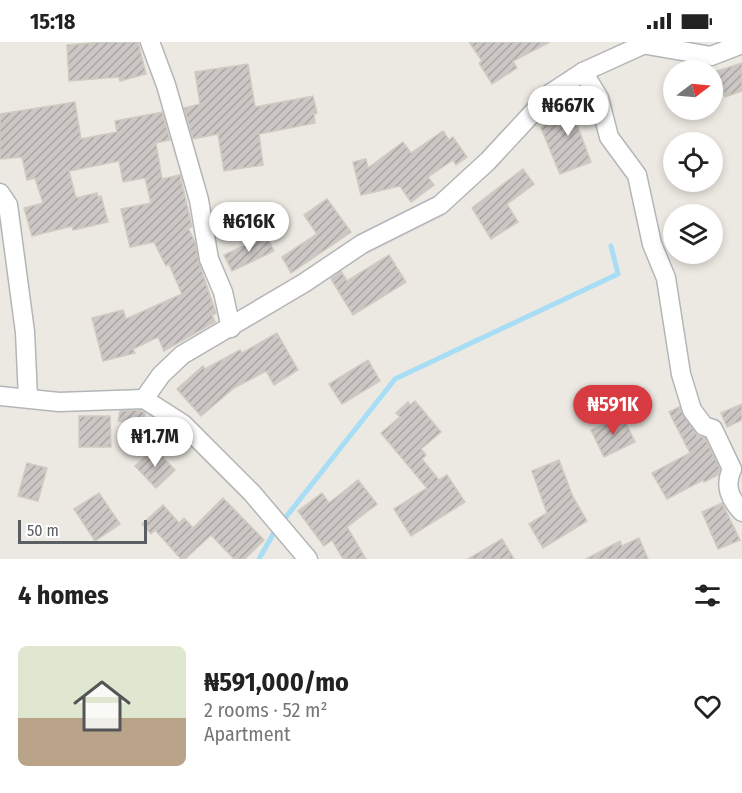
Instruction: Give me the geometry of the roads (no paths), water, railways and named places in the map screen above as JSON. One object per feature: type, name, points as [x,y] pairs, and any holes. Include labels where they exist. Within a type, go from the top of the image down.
[{"type":"street","points":[[150,42],[166,85],[198,200],[209,259],[223,292],[231,328]]},
{"type":"street","points":[[144,399],[161,375],[182,356],[231,328],[362,244],[440,205],[488,161],[551,93],[583,72],[648,44],[711,56],[742,44]]},
{"type":"street","points":[[583,72],[599,98],[609,137],[638,175],[652,244],[666,278],[681,374],[692,410],[704,426],[713,429],[732,469],[728,477],[728,489],[733,503],[742,512]]},
{"type":"street","points":[[0,193],[8,205],[25,332],[28,398]]},
{"type":"street","points":[[0,396],[59,402],[144,399],[183,424],[252,493],[308,559]]},
{"type":"waterway","points":[[282,522],[395,379],[618,274],[611,246]]},
{"type":"waterway","points":[[259,559],[276,529]]}]
